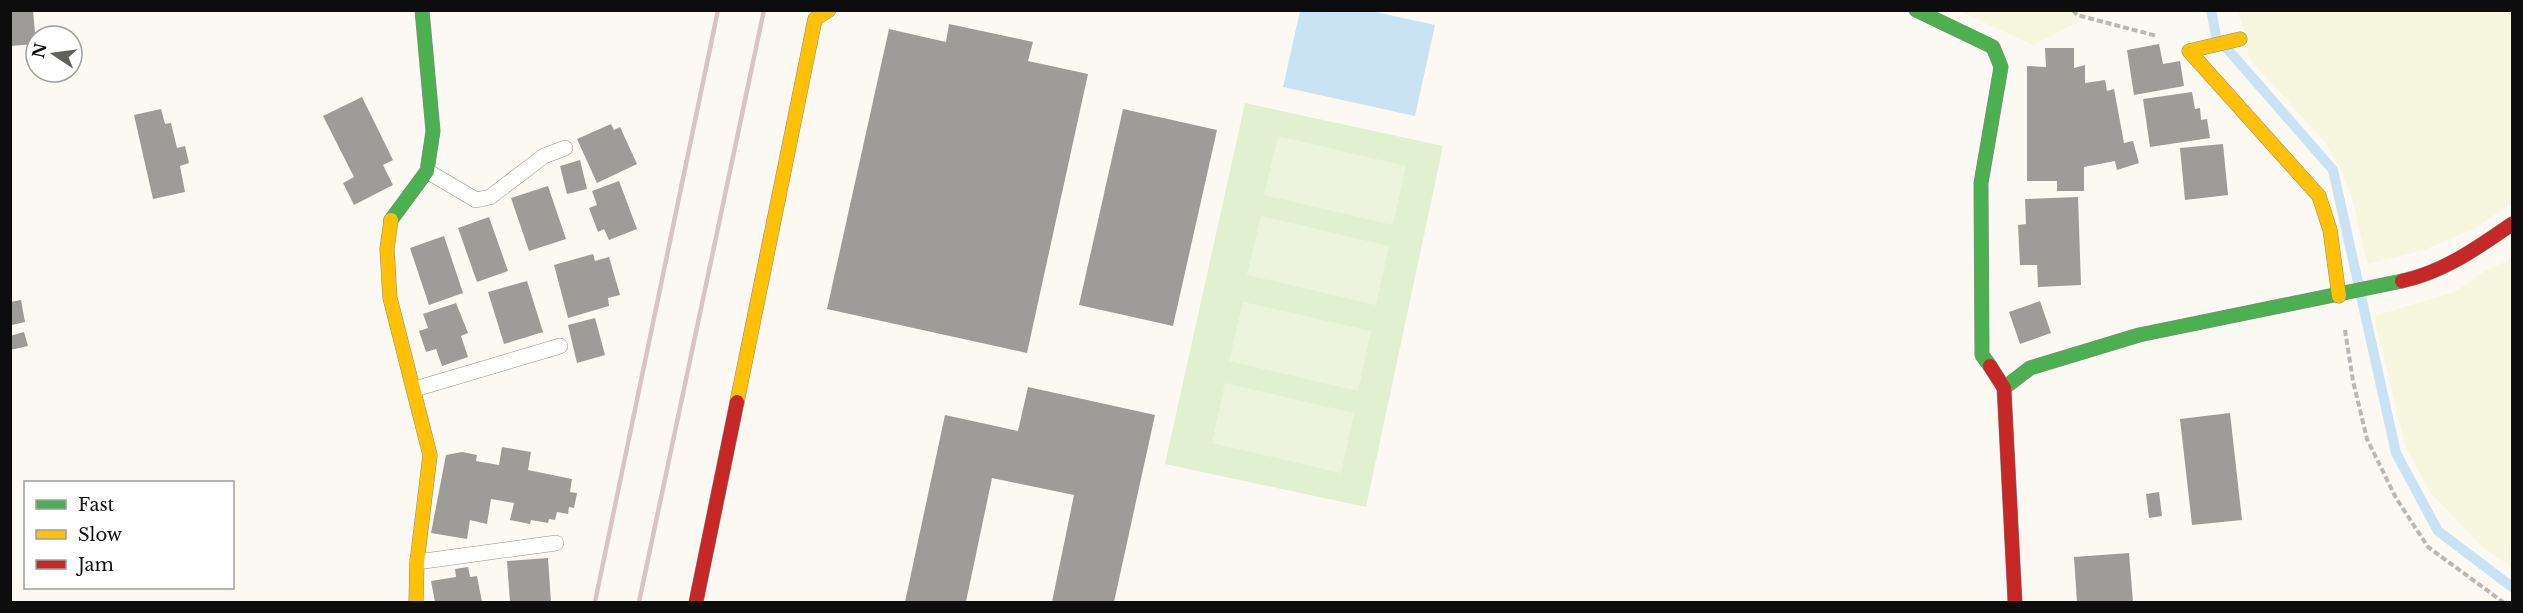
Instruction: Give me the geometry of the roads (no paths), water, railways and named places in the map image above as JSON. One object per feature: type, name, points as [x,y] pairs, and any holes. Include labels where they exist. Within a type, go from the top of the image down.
[{"type":"street","points":[[416,603],[417,562],[430,455],[390,298],[387,249],[391,220],[427,171],[433,131],[422,10]]},
{"type":"street","points":[[696,603],[815,19],[829,10]]},
{"type":"street","points":[[1916,10],[1993,47],[2001,68],[1982,183],[1980,285],[1982,355],[2004,388],[2015,603]]},
{"type":"street","points":[[2240,39],[2189,51],[2319,196],[2330,230],[2339,296]]},
{"type":"street","points":[[2004,388],[2030,368],[2139,335],[2339,296],[2426,276],[2466,256],[2512,224]]},
{"type":"lane","points":[[427,171],[476,200],[490,197],[544,156],[565,147]]},
{"type":"lane","points":[[415,389],[560,346]]},
{"type":"lane","points":[[417,562],[556,543]]},
{"type":"water","points":[[1300,11],[1371,11],[1435,25],[1415,116],[1283,87]]},
{"type":"waterway","points":[[2211,10],[2216,36],[2333,170],[2396,453],[2438,531],[2512,587]]},
{"type":"railway","points":[[595,602],[718,10]]},
{"type":"railway","points":[[639,602],[764,10]]}]
